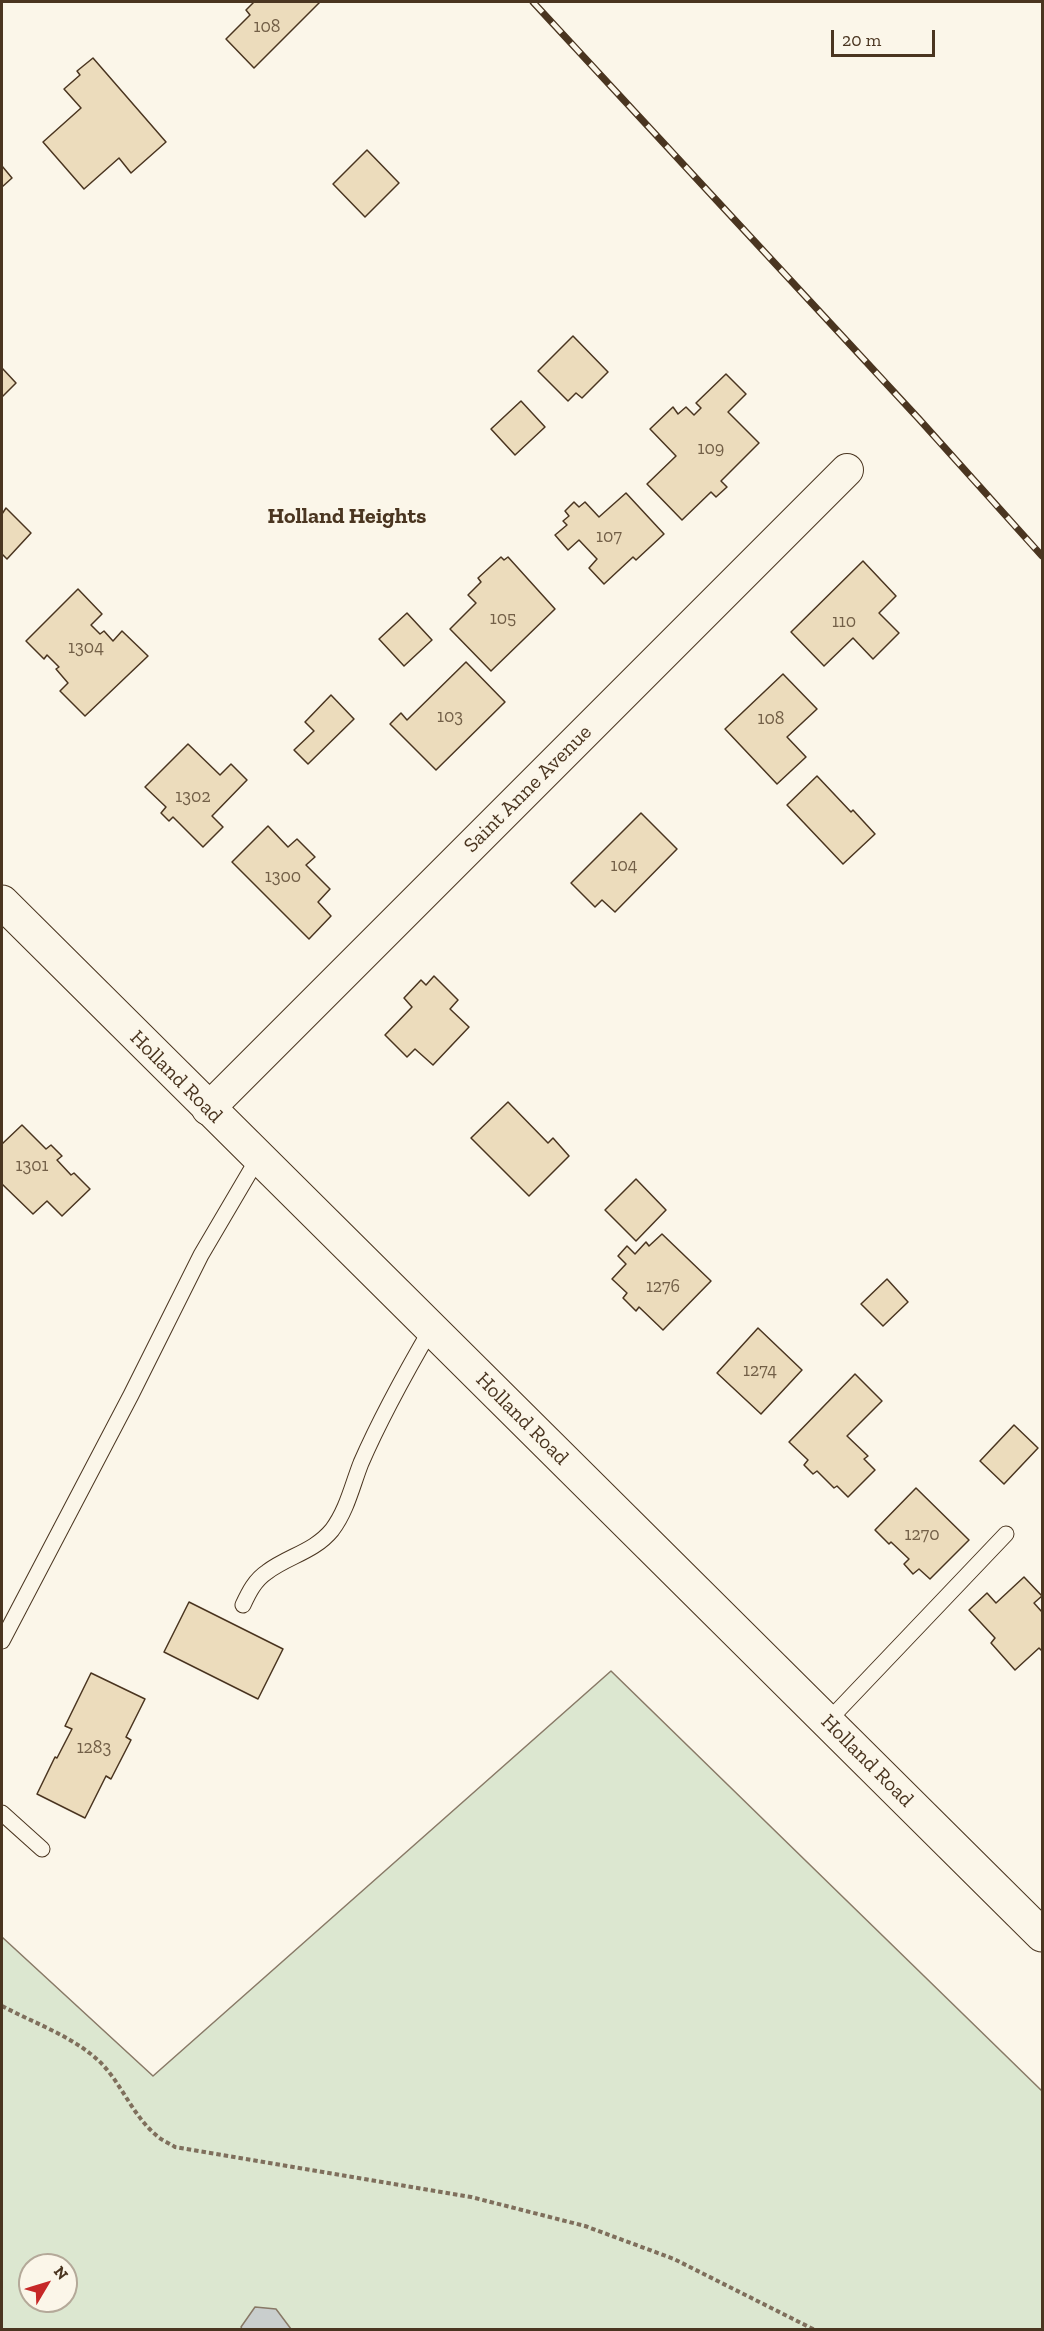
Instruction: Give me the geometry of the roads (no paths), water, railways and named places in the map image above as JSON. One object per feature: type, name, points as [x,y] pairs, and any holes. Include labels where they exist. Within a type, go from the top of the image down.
[{"type":"main road","name":"Holland Road","points":[[2,902],[208,1109],[1042,1933]]},
{"type":"street","name":"Saint Anne Avenue","points":[[208,1109],[847,470]]},
{"type":"lane","points":[[2,1641],[131,1395],[201,1255],[258,1158]]},
{"type":"lane","points":[[243,1605],[251,1588],[267,1572],[309,1550],[331,1530],[346,1506],[362,1463],[430,1329]]},
{"type":"lane","points":[[827,1722],[1006,1534]]},
{"type":"lane","points":[[2,1813],[42,1849]]},
{"type":"railway","points":[[533,2],[919,419],[1042,556]]},
{"type":"district","name":"Holland Heights","points":[[347,517]]}]
